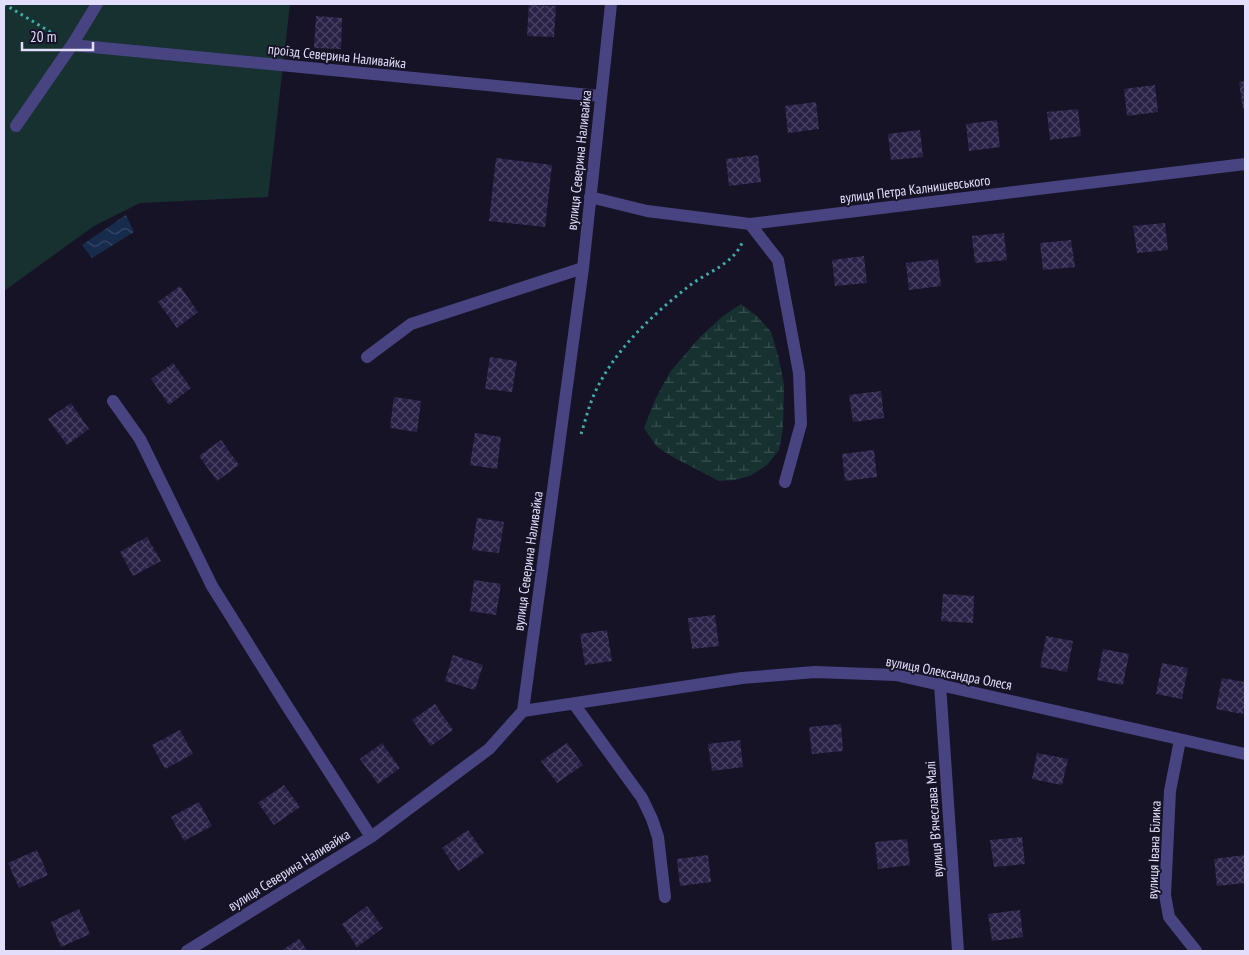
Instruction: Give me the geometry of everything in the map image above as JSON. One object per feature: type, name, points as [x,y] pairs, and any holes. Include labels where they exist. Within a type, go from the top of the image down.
[{"type":"street","points":[[16,126],[72,45],[97,4]]},
{"type":"street","name":"вулиця Северина Наливайка","points":[[187,951],[371,837],[489,749],[523,712],[583,268],[611,4]]},
{"type":"street","name":"проїзд Северина Наливайка","points":[[72,45],[600,96]]},
{"type":"street","name":"вулиця Петра Калнишевського","points":[[590,197],[647,211],[750,224],[1245,164]]},
{"type":"street","points":[[750,224],[778,260],[799,373],[801,424],[785,482]]},
{"type":"street","points":[[367,357],[411,324],[583,268]]},
{"type":"street","points":[[113,401],[140,438],[212,586],[286,706],[371,837]]},
{"type":"street","name":"вулиця Олександра Олеся","points":[[523,712],[742,678],[815,672],[896,675],[1245,754]]},
{"type":"street","name":"вулиця Вʼячеслава Малі","points":[[940,684],[958,951]]},
{"type":"street","points":[[574,704],[642,798],[658,837],[665,897]]},
{"type":"street","name":"вулиця Івана Білика","points":[[1180,740],[1170,791],[1165,895],[1169,917],[1196,951]]},
{"type":"path","points":[[4,4],[72,45]]},
{"type":"path","points":[[578,441],[593,396],[610,367],[633,337],[662,307],[690,285],[728,262],[741,246],[750,224]]},
{"type":"green space","points":[[4,4],[290,4],[268,197],[140,203],[94,226],[4,291]]},
{"type":"green space","points":[[741,304],[758,317],[771,332],[784,385],[783,428],[779,450],[767,465],[750,476],[735,480],[719,481],[657,447],[644,428],[655,400],[670,372],[700,337],[723,316]]},
{"type":"water","points":[[126,215],[134,232],[92,258],[82,245]]},
{"type":"building","points":[[529,5],[556,6],[554,37],[527,36]]},
{"type":"building","points":[[316,16],[342,18],[341,49],[314,48]]},
{"type":"building","points":[[1245,81],[1245,108],[1243,109],[1239,82]]},
{"type":"building","points":[[1155,85],[1158,112],[1127,116],[1124,89]]},
{"type":"building","points":[[816,102],[819,129],[788,133],[785,106]]},
{"type":"building","points":[[1078,109],[1081,136],[1050,140],[1047,112]]},
{"type":"building","points":[[997,120],[1000,147],[969,151],[966,124]]},
{"type":"building","points":[[920,130],[923,157],[891,160],[888,134]]},
{"type":"building","points":[[758,155],[761,182],[729,186],[726,159]]},
{"type":"building","points":[[496,158],[552,165],[545,227],[489,221]]},
{"type":"building","points":[[1165,223],[1168,250],[1137,253],[1133,226]]},
{"type":"building","points":[[1004,233],[1007,260],[975,263],[972,236]]},
{"type":"building","points":[[1071,240],[1075,267],[1043,270],[1040,243]]},
{"type":"building","points":[[864,256],[867,283],[835,286],[832,260]]},
{"type":"building","points":[[938,259],[941,286],[909,290],[906,263]]},
{"type":"building","points":[[180,286],[198,312],[177,328],[158,302]]},
{"type":"building","points":[[490,357],[517,361],[512,392],[485,389]]},
{"type":"building","points":[[173,363],[191,388],[169,405],[151,379]]},
{"type":"building","points":[[881,391],[884,418],[853,422],[849,395]]},
{"type":"building","points":[[394,397],[421,401],[417,432],[390,428]]},
{"type":"building","points":[[71,403],[89,429],[67,445],[48,419]]},
{"type":"building","points":[[475,433],[501,437],[497,469],[470,465]]},
{"type":"building","points":[[221,440],[239,465],[217,481],[199,456]]},
{"type":"building","points":[[874,450],[877,477],[845,481],[842,454]]},
{"type":"building","points":[[477,518],[504,522],[499,553],[472,550]]},
{"type":"building","points":[[147,537],[161,561],[133,576],[120,552]]},
{"type":"building","points":[[474,580],[501,584],[496,615],[470,611]]},
{"type":"building","points":[[943,594],[974,596],[973,623],[941,621]]},
{"type":"building","points":[[715,615],[719,646],[692,649],[688,618]]},
{"type":"building","points":[[607,630],[612,661],[585,665],[580,634]]},
{"type":"building","points":[[1046,636],[1073,641],[1067,672],[1040,667]]},
{"type":"building","points":[[1103,649],[1129,654],[1123,685],[1097,680]]},
{"type":"building","points":[[453,655],[483,665],[475,690],[445,681]]},
{"type":"building","points":[[1162,663],[1188,668],[1182,699],[1156,694]]},
{"type":"building","points":[[1222,678],[1245,682],[1243,714],[1216,709]]},
{"type":"building","points":[[435,704],[453,730],[431,746],[412,720]]},
{"type":"building","points":[[841,724],[843,751],[812,754],[809,727]]},
{"type":"building","points":[[180,730],[193,754],[165,769],[152,745]]},
{"type":"building","points":[[740,740],[743,767],[712,771],[708,744]]},
{"type":"building","points":[[382,743],[400,768],[378,784],[360,759]]},
{"type":"building","points":[[567,743],[583,765],[557,783],[541,761]]},
{"type":"building","points":[[1037,753],[1068,759],[1062,785],[1032,779]]},
{"type":"building","points":[[284,785],[300,807],[274,825],[258,803]]},
{"type":"building","points":[[199,802],[212,826],[184,841],[171,817]]},
{"type":"building","points":[[468,830],[484,853],[458,871],[442,848]]},
{"type":"building","points":[[1022,837],[1025,864],[994,867],[990,840]]},
{"type":"building","points":[[907,839],[910,865],[878,869],[875,842]]},
{"type":"building","points":[[37,850],[48,875],[19,888],[8,863]]},
{"type":"building","points":[[708,855],[711,882],[680,886],[677,859]]},
{"type":"building","points":[[1245,855],[1245,883],[1217,886],[1214,859]]},
{"type":"building","points":[[367,906],[383,928],[357,947],[342,924]]},
{"type":"building","points":[[79,909],[90,934],[61,947],[51,922]]},
{"type":"building","points":[[1020,910],[1023,937],[992,941],[988,914]]},
{"type":"building","points":[[299,939],[308,951],[281,951]]}]
